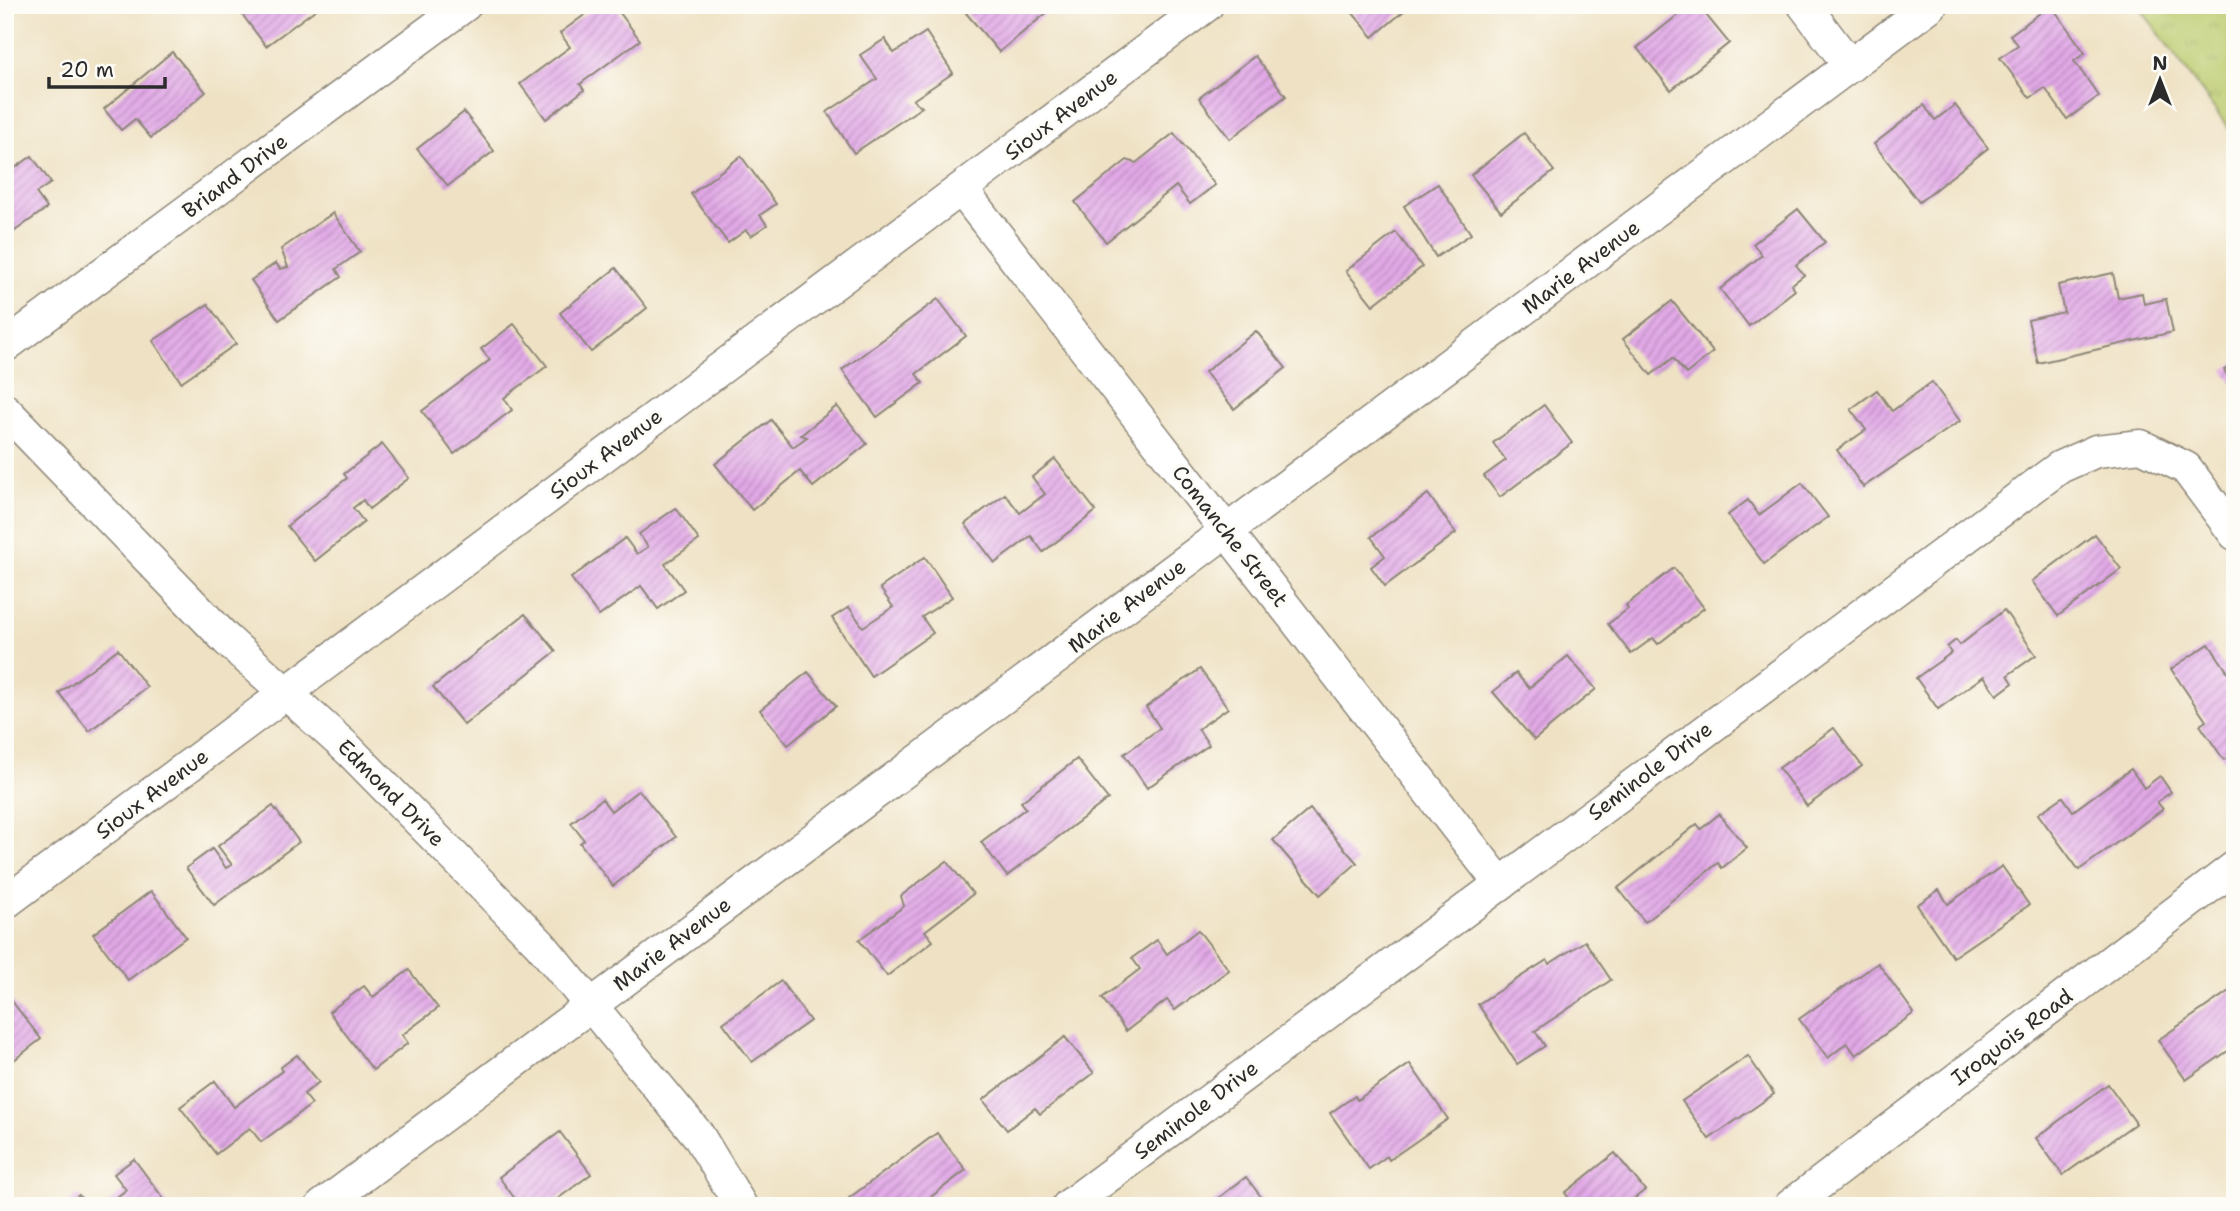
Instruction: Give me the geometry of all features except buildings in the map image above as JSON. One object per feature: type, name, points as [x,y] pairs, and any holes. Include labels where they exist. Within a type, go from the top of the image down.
[{"type":"street","name":"Briand Drive","points":[[5,346],[465,5]]},
{"type":"street","name":"Sioux Avenue","points":[[5,903],[1208,5]]},
{"type":"street","points":[[1804,5],[1850,66]]},
{"type":"street","name":"Marie Avenue","points":[[321,1206],[1931,5]]},
{"type":"street","name":"Comanche Street","points":[[961,189],[1499,882]]},
{"type":"street","name":"Edmond Drive","points":[[5,411],[227,640],[349,750],[540,944],[698,1135],[741,1206]]},
{"type":"street","name":"Seminole Drive","points":[[1068,1206],[1499,882],[2060,467],[2096,451],[2141,446],[2186,468],[2235,534]]},
{"type":"street","name":"Iroquois Road","points":[[1790,1206],[2235,867]]},
{"type":"green space","points":[[2138,5],[2235,5],[2235,137]]}]
